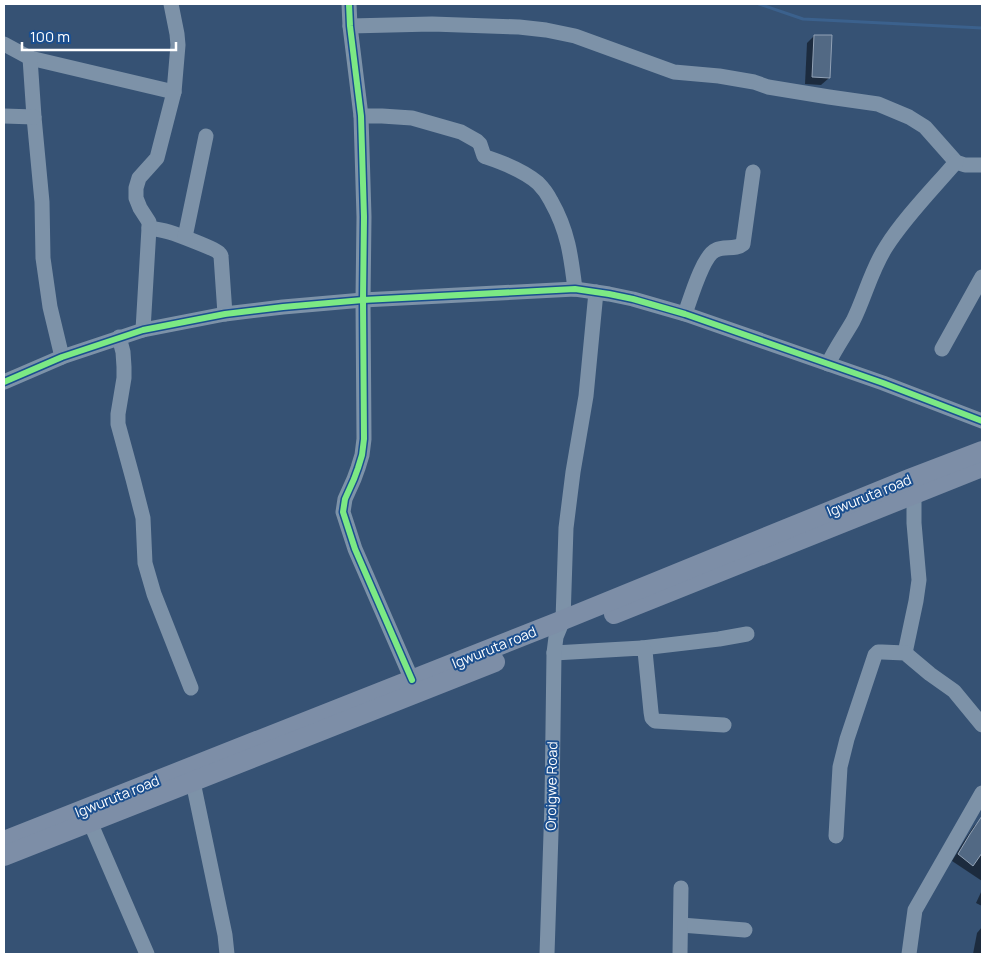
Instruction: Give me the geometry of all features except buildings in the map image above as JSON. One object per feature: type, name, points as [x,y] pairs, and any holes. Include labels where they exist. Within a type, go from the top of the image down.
[{"type":"main road","name":"Igwuruta road","points":[[4,841],[412,680],[558,637],[900,482],[982,451]]},
{"type":"main road","name":"Igwuruta road","points":[[4,856],[982,467]]},
{"type":"street","points":[[143,330],[149,222],[136,198],[136,188],[139,178],[157,158],[174,92],[178,45],[171,4]]},
{"type":"street","points":[[349,4],[361,116],[364,217],[364,439],[362,455],[345,499],[343,512],[355,549],[412,680]]},
{"type":"street","points":[[350,26],[432,24],[519,27],[575,36],[674,72],[745,80],[768,87],[829,98],[878,104],[909,117],[925,127],[956,162],[965,165],[982,165]]},
{"type":"street","points":[[4,44],[30,58],[174,92]]},
{"type":"street","points":[[30,58],[42,202],[43,258],[50,307],[62,357]]},
{"type":"street","points":[[4,116],[34,117]]},
{"type":"street","points":[[361,116],[412,118],[461,132],[480,144],[484,156],[513,168],[538,183],[547,193],[558,212],[567,237],[575,289]]},
{"type":"street","points":[[185,237],[206,136]]},
{"type":"street","points":[[828,364],[853,320],[867,285],[894,234],[956,162]]},
{"type":"street","points":[[685,314],[700,274],[714,250],[743,244],[753,172]]},
{"type":"street","points":[[149,228],[185,237],[219,253],[221,256],[224,314]]},
{"type":"street","points":[[942,349],[982,277]]},
{"type":"street","points":[[4,382],[62,357],[119,337],[143,330],[224,314],[283,306],[363,300],[575,289],[633,299],[685,314],[900,389],[982,421]]},
{"type":"street","name":"Oroigwe Road","points":[[547,954],[558,637],[566,528],[586,396],[596,292]]},
{"type":"street","points":[[119,337],[123,352],[124,378],[118,424],[143,518],[145,563],[154,594],[191,688]]},
{"type":"street","points":[[906,653],[916,602],[918,580],[914,495]]},
{"type":"street","points":[[558,637],[642,648],[747,634]]},
{"type":"street","points":[[642,648],[645,651],[653,720],[724,725]]},
{"type":"street","points":[[836,836],[840,767],[874,655],[878,652],[906,653],[930,674],[954,691],[982,726]]},
{"type":"street","points":[[193,782],[225,935],[227,954]]},
{"type":"street","points":[[909,954],[914,910],[982,793]]},
{"type":"street","points":[[90,822],[147,954]]},
{"type":"street","points":[[680,954],[681,888]]},
{"type":"street","points":[[681,925],[745,930]]},
{"type":"waterway","points":[[759,4],[803,19],[982,28]]},
{"type":"cycle path","points":[[349,4],[361,116],[364,217],[364,439],[362,455],[345,499],[343,512],[355,549],[412,680]]},
{"type":"cycle path","points":[[4,382],[62,357],[143,330],[225,314],[363,300],[575,289],[633,299],[685,314],[883,383],[982,421]]}]
